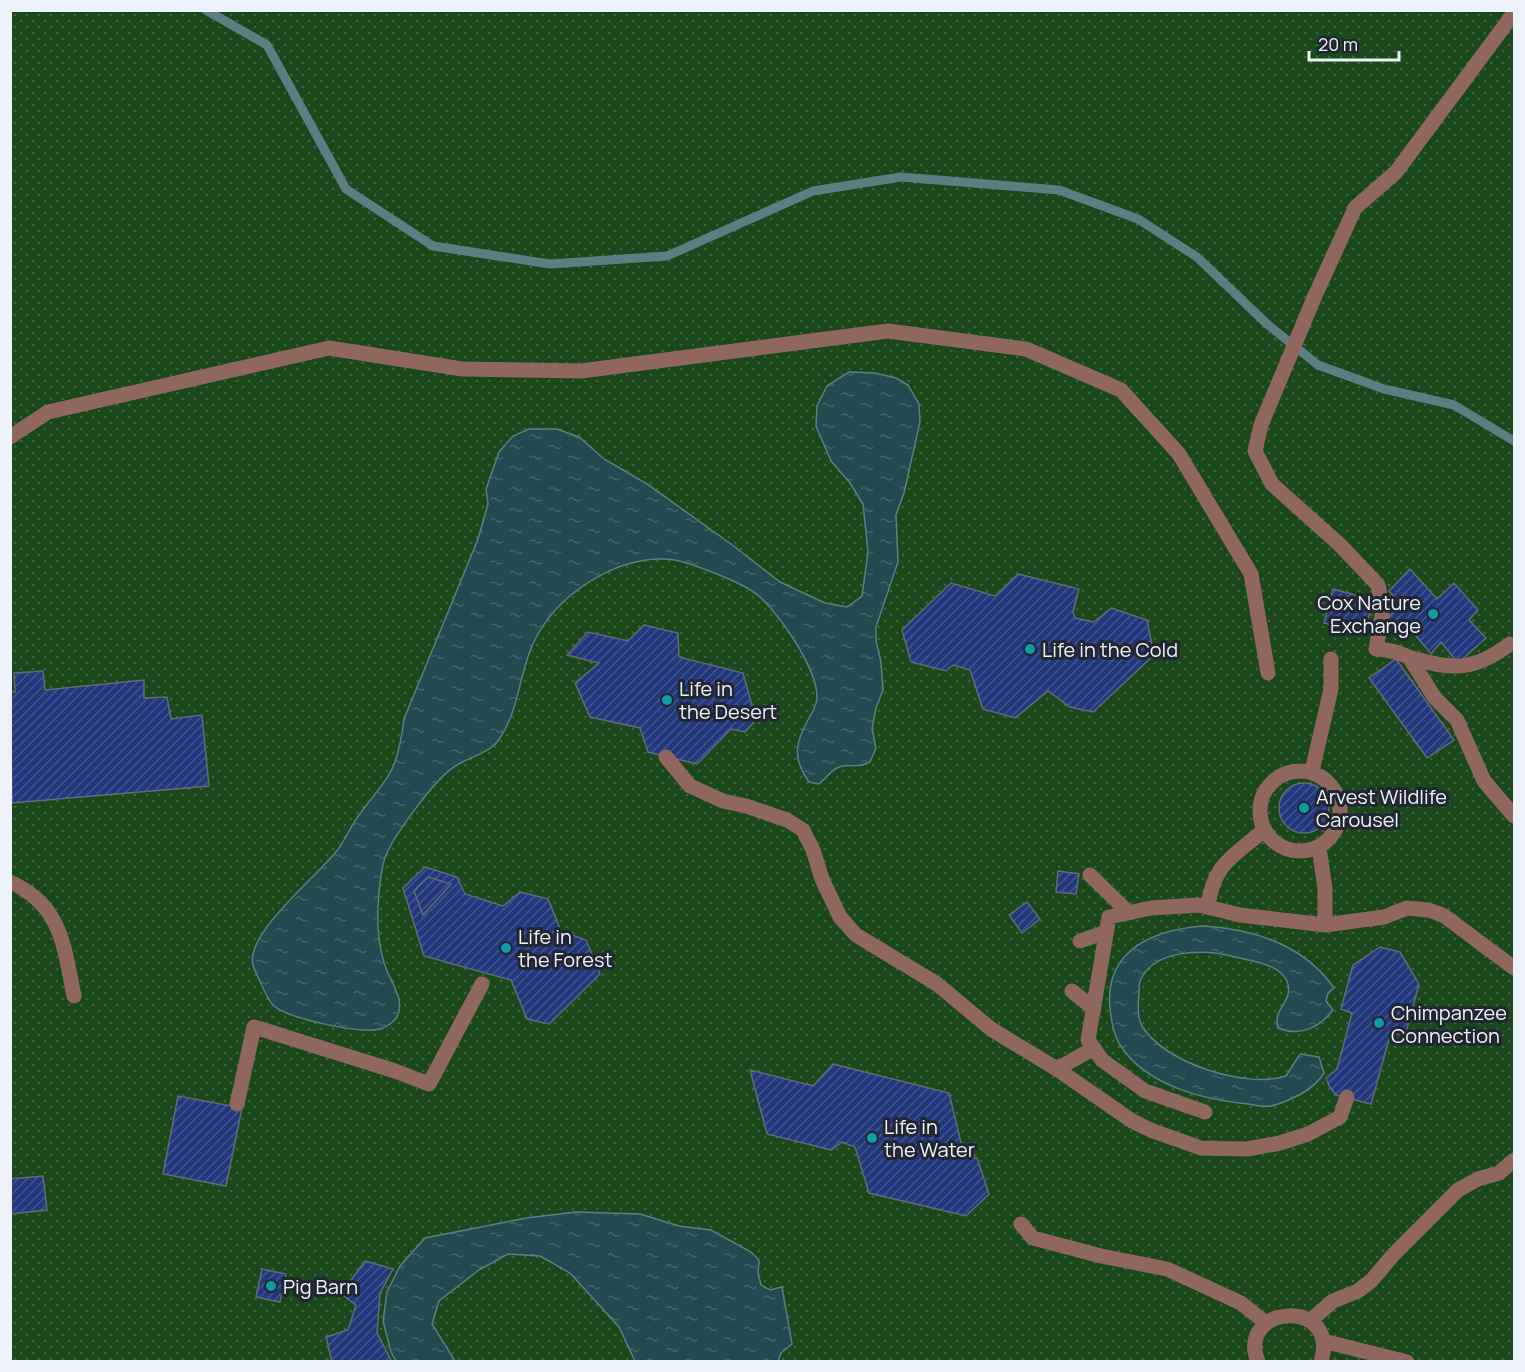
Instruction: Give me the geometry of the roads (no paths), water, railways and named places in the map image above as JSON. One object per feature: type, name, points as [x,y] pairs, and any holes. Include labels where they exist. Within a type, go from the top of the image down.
[{"type":"street","points":[[1510,644],[1490,659],[1459,667],[1431,663],[1393,650],[1376,649],[1383,610],[1378,585],[1340,545],[1272,484],[1255,452],[1261,425],[1314,298],[1355,208],[1396,172],[1515,13]]},
{"type":"street","points":[[10,437],[48,412],[329,348],[462,369],[581,371],[888,330],[1026,349],[1121,390],[1179,454],[1251,574],[1268,673]]},
{"type":"street","points":[[1409,657],[1435,698],[1457,720],[1484,781],[1515,816]]},
{"type":"street","points":[[1312,771],[1331,689],[1331,659]]},
{"type":"street","points":[[666,757],[690,786],[723,801],[787,820],[803,830],[813,850],[822,879],[840,916],[856,935],[937,984],[991,1029],[1057,1069],[1132,1121],[1201,1148],[1247,1149],[1280,1143],[1308,1134],[1340,1116],[1347,1097]]},
{"type":"street","points":[[1298,770],[1312,771],[1334,788],[1340,800],[1337,828],[1330,839],[1318,847],[1307,851],[1294,851],[1282,847],[1264,830],[1260,817],[1260,803],[1264,790],[1273,780],[1285,773],[1298,770]]},
{"type":"street","points":[[1208,908],[1210,887],[1220,868],[1264,830]]},
{"type":"street","points":[[1318,847],[1325,889],[1325,925]]},
{"type":"street","points":[[1090,875],[1129,913]]},
{"type":"street","points":[[10,882],[26,889],[48,909],[62,937],[74,996]]},
{"type":"street","points":[[1205,1112],[1145,1091],[1102,1060],[1088,1040],[1109,917],[1150,908],[1199,905],[1240,915],[1325,925],[1384,917],[1407,908],[1428,910],[1443,915],[1515,968]]},
{"type":"street","points":[[1080,940],[1106,932]]},
{"type":"street","points":[[237,1104],[254,1027],[395,1071],[429,1084],[482,984]]},
{"type":"street","points":[[1072,991],[1094,1009]]},
{"type":"street","points":[[1057,1069],[1094,1048]]},
{"type":"street","points":[[1310,1321],[1332,1301],[1358,1291],[1372,1280],[1458,1190],[1478,1179],[1499,1173],[1515,1160]]},
{"type":"street","points":[[1022,1224],[1033,1238],[1101,1256],[1167,1269],[1241,1303],[1266,1323]]},
{"type":"street","points":[[1258,1362],[1256,1345],[1259,1333],[1266,1323],[1288,1314],[1310,1321],[1318,1330],[1323,1341],[1324,1353],[1321,1362]]},
{"type":"street","points":[[1323,1341],[1407,1362]]},
{"type":"water","points":[[849,372],[875,373],[896,378],[908,385],[919,404],[920,422],[904,493],[896,515],[898,562],[876,627],[883,690],[876,708],[872,729],[876,748],[870,762],[837,768],[819,784],[809,782],[800,765],[797,750],[804,727],[817,699],[816,687],[797,644],[778,617],[756,593],[717,574],[671,559],[646,560],[609,571],[575,592],[548,619],[532,647],[512,713],[500,738],[485,752],[460,763],[446,773],[406,821],[386,855],[380,884],[378,929],[384,963],[400,1005],[396,1019],[380,1029],[357,1029],[308,1020],[273,1005],[254,968],[253,955],[258,941],[282,908],[338,849],[393,767],[404,719],[478,539],[488,504],[486,489],[499,452],[513,436],[529,429],[557,429],[579,437],[604,459],[647,484],[780,582],[825,603],[847,607],[862,596],[868,552],[863,504],[850,483],[831,461],[816,426],[817,406],[827,386]]},
{"type":"water","points":[[1203,926],[1259,936],[1293,950],[1322,973],[1334,988],[1328,993],[1326,1001],[1333,1010],[1322,1022],[1308,1029],[1294,1032],[1278,1028],[1278,1015],[1289,988],[1283,975],[1272,967],[1257,962],[1223,954],[1196,952],[1169,957],[1157,962],[1147,970],[1139,986],[1138,1011],[1142,1026],[1168,1051],[1187,1062],[1229,1076],[1269,1079],[1286,1076],[1300,1054],[1319,1057],[1324,1073],[1314,1085],[1301,1094],[1271,1106],[1232,1102],[1198,1095],[1165,1083],[1150,1074],[1121,1047],[1112,1020],[1110,989],[1115,972],[1124,958],[1150,938],[1184,928]]},
{"type":"water","points":[[576,1212],[640,1214],[679,1226],[711,1230],[751,1252],[759,1260],[758,1273],[761,1285],[770,1290],[782,1287],[792,1344],[781,1353],[778,1361],[635,1361],[619,1327],[570,1273],[540,1256],[508,1254],[479,1270],[439,1301],[432,1324],[455,1361],[396,1361],[391,1352],[383,1321],[387,1292],[400,1266],[425,1238],[526,1218]]},
{"type":"waterway","points":[[206,10],[267,45],[346,189],[433,246],[550,264],[667,256],[813,191],[901,177],[1059,190],[1138,219],[1197,257],[1267,324],[1318,365],[1384,389],[1454,405],[1514,441]]},
{"type":"place","name":"Cox Nature Exchange","points":[[1433,614]]},
{"type":"place","name":"Life in the Cold","points":[[1030,649]]},
{"type":"place","name":"Life in the Desert","points":[[667,700]]},
{"type":"place","name":"Arvest Wildlife Carousel","points":[[1304,808]]},
{"type":"place","name":"Life in the Forest","points":[[506,948]]},
{"type":"place","name":"Chimpanzee Connection","points":[[1379,1023]]},
{"type":"place","name":"Life in the Water","points":[[872,1138]]},
{"type":"place","name":"Pig Barn","points":[[271,1286]]}]
